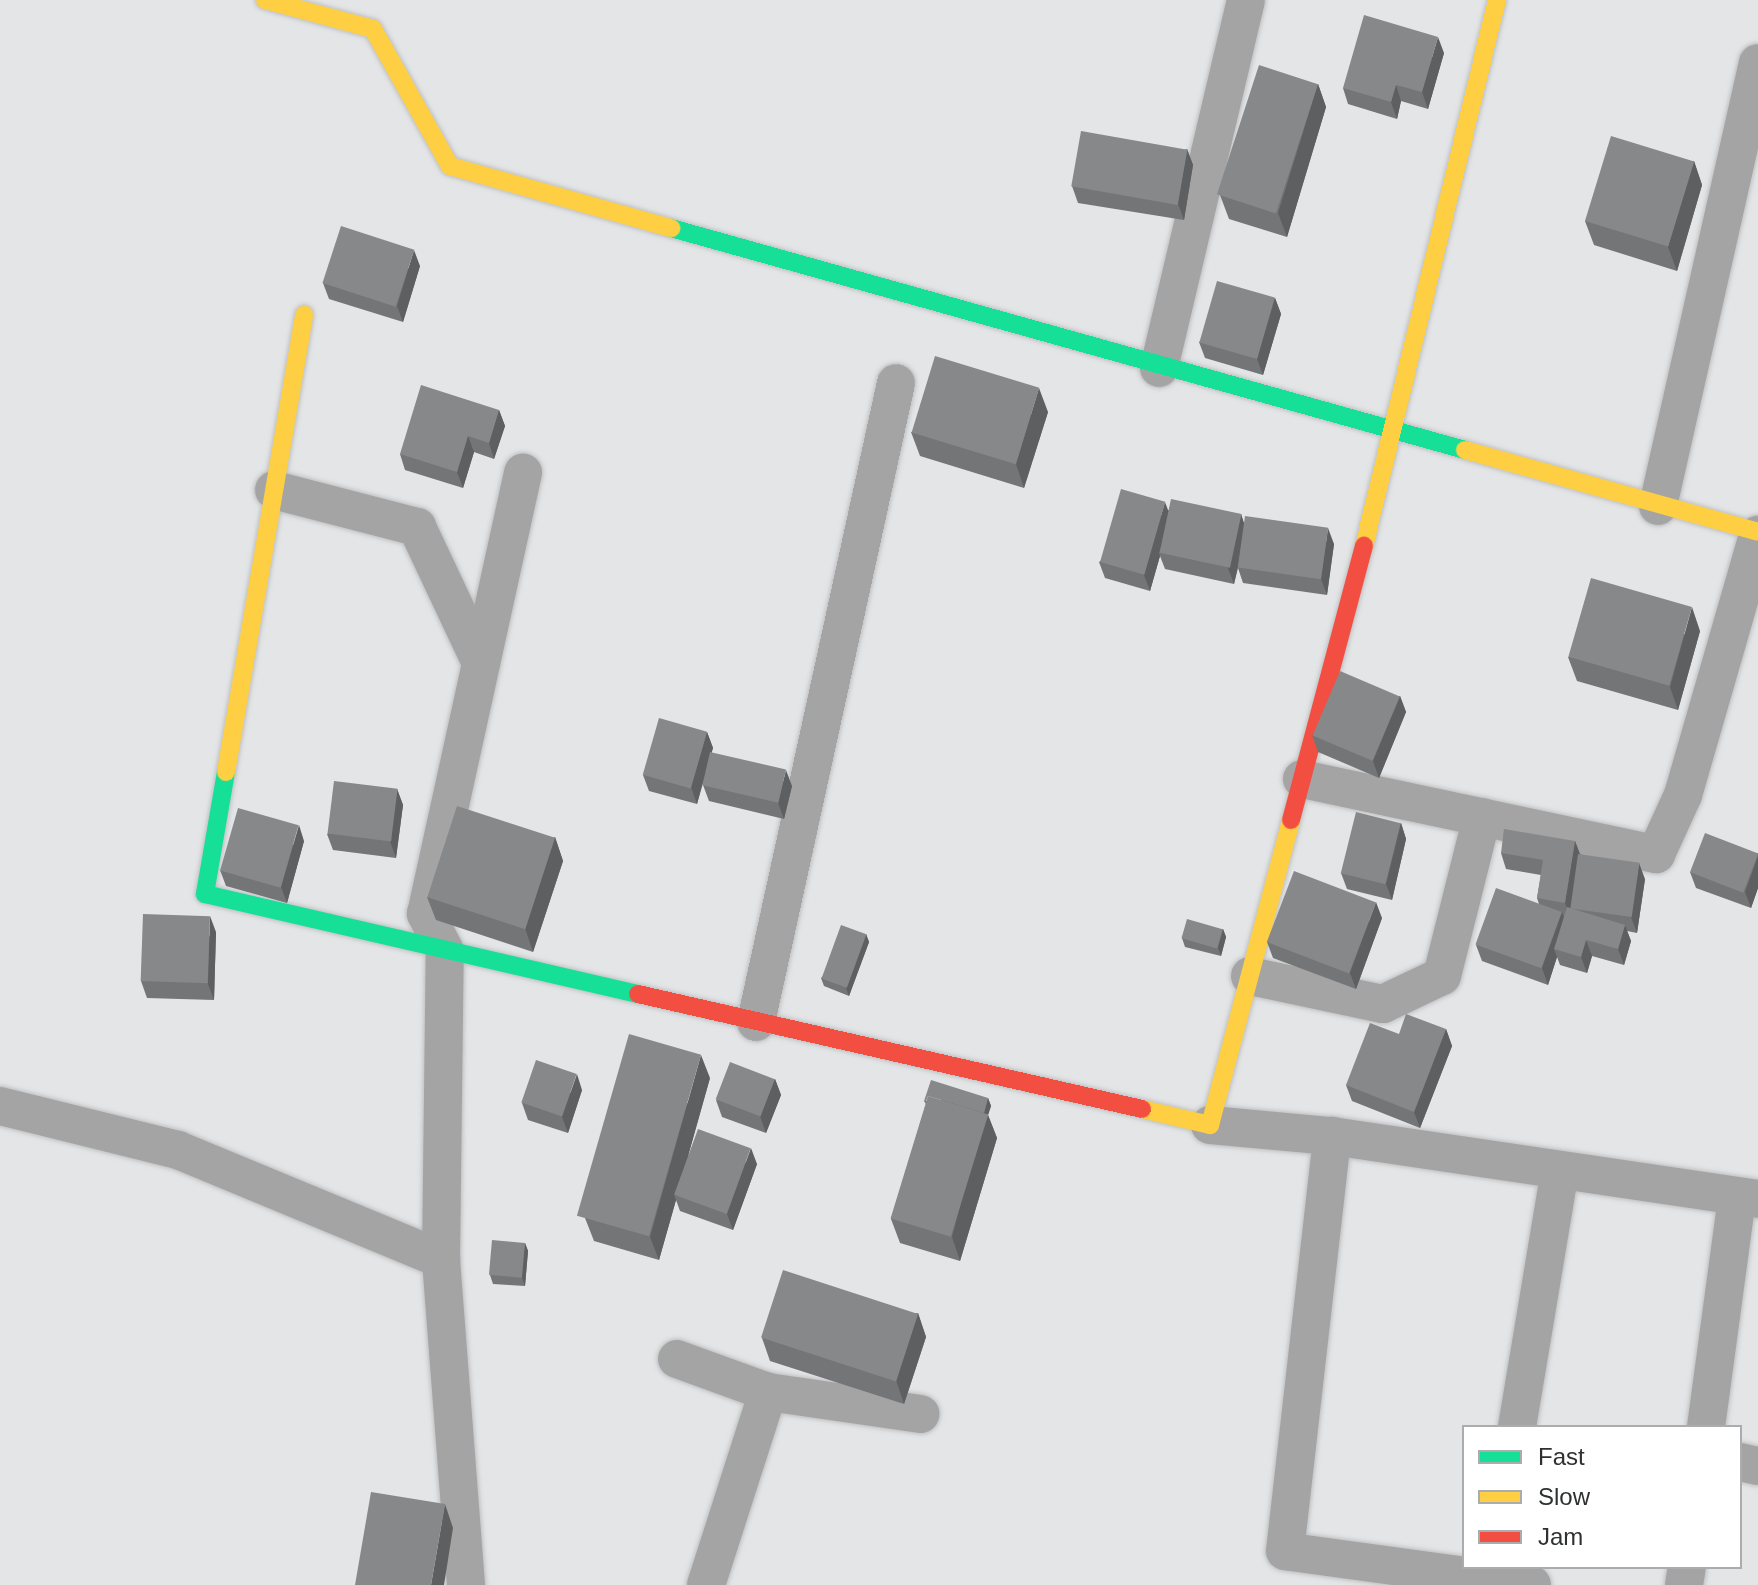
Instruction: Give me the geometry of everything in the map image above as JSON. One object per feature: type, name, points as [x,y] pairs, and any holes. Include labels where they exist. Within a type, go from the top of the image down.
[{"type":"street","points":[[265,0],[373,29],[450,166],[1393,435],[1758,534],[1683,795],[1656,854],[1302,779]]},
{"type":"street","points":[[1159,368],[1246,0]]},
{"type":"street","points":[[1210,1125],[1393,435],[1497,0]]},
{"type":"street","points":[[1658,506],[1758,63]]},
{"type":"street","points":[[304,315],[205,894],[1210,1125],[1332,1136],[1748,1198],[1706,1425]]},
{"type":"street","points":[[756,1022],[896,383]]},
{"type":"street","points":[[466,1585],[441,1259],[445,951],[426,914],[523,473]]},
{"type":"street","points":[[274,490],[417,527],[481,663]]},
{"type":"street","points":[[1250,976],[1383,1004],[1442,976],[1482,817]]},
{"type":"street","points":[[0,1106],[178,1150],[441,1259]]},
{"type":"street","points":[[1332,1136],[1285,1551],[1462,1569]]},
{"type":"street","points":[[1517,1425],[1560,1171]]},
{"type":"street","points":[[677,1359],[768,1392],[920,1414]]},
{"type":"street","points":[[706,1585],[768,1392]]},
{"type":"street","points":[[1463,1569],[1493,1572],[1532,1585]]},
{"type":"building","points":[[1364,15],[1438,37],[1422,92],[1396,85],[1391,102],[1343,88]]},
{"type":"building","points":[[1259,65],[1318,84],[1276,214],[1217,194]]},
{"type":"building","points":[[1081,131],[1187,150],[1178,205],[1071,186]]},
{"type":"building","points":[[1611,136],[1694,161],[1668,247],[1585,221]]},
{"type":"building","points":[[341,226],[414,250],[396,307],[322,283]]},
{"type":"building","points":[[1217,281],[1275,298],[1257,359],[1199,343]]},
{"type":"building","points":[[935,356],[1039,388],[1016,464],[912,433]]},
{"type":"building","points":[[421,385],[499,410],[489,443],[468,436],[457,472],[400,454]]},
{"type":"building","points":[[1121,489],[1165,502],[1144,575],[1100,562]]},
{"type":"building","points":[[1171,499],[1241,514],[1230,568],[1160,553]]},
{"type":"building","points":[[1245,516],[1328,528],[1321,579],[1238,567]]},
{"type":"building","points":[[1591,578],[1692,607],[1669,686],[1568,657]]},
{"type":"building","points":[[1340,671],[1400,696],[1372,761],[1313,735]]},
{"type":"building","points":[[659,718],[707,732],[691,788],[643,775]]},
{"type":"building","points":[[710,752],[786,770],[778,803],[702,785]]},
{"type":"building","points":[[334,781],[398,789],[391,841],[328,834]]},
{"type":"building","points":[[457,806],[555,838],[525,929],[427,897]]},
{"type":"building","points":[[238,808],[299,825],[281,888],[220,870]]},
{"type":"building","points":[[1356,812],[1401,823],[1385,884],[1341,873]]},
{"type":"building","points":[[1504,829],[1575,841],[1565,903],[1537,898],[1543,860],[1501,853]]},
{"type":"building","points":[[1705,833],[1758,853],[1743,893],[1690,872]]},
{"type":"building","points":[[1578,854],[1639,863],[1632,917],[1570,908]]},
{"type":"building","points":[[1294,871],[1376,903],[1349,973],[1267,942]]},
{"type":"building","points":[[1496,888],[1562,912],[1541,968],[1475,944]]},
{"type":"building","points":[[1567,907],[1625,925],[1618,949],[1586,940],[1581,957],[1554,949]]},
{"type":"building","points":[[143,914],[210,916],[208,983],[141,981]]},
{"type":"building","points":[[1187,919],[1223,929],[1217,948],[1181,938]]},
{"type":"building","points":[[841,925],[866,934],[847,988],[822,979]]},
{"type":"building","points":[[1406,1014],[1446,1029],[1414,1112],[1346,1085],[1370,1023],[1399,1034]]},
{"type":"building","points":[[629,1034],[701,1055],[649,1236],[577,1216]]},
{"type":"building","points":[[536,1060],[577,1074],[562,1117],[521,1103]]},
{"type":"building","points":[[730,1062],[775,1079],[760,1117],[716,1099]]},
{"type":"building","points":[[931,1080],[988,1098],[984,1113],[928,1096],[924,1101]]},
{"type":"building","points":[[928,1096],[988,1114],[951,1237],[891,1218]]},
{"type":"building","points":[[698,1129],[751,1148],[727,1214],[674,1195]]},
{"type":"building","points":[[492,1240],[525,1243],[522,1278],[489,1275]]},
{"type":"building","points":[[783,1270],[918,1314],[896,1381],[761,1338]]},
{"type":"building","points":[[371,1492],[445,1504],[431,1585],[355,1585]]},
{"type":"traffic: fast","points":[[671,228],[1465,450]]},
{"type":"traffic: fast","points":[[226,772],[205,894],[638,994]]},
{"type":"traffic: slow","points":[[265,0],[373,29],[450,166],[671,228]]},
{"type":"traffic: slow","points":[[1364,546],[1497,0]]},
{"type":"traffic: slow","points":[[226,772],[304,315]]},
{"type":"traffic: slow","points":[[1465,450],[1758,532]]},
{"type":"traffic: slow","points":[[1142,1109],[1210,1125],[1291,820]]},
{"type":"traffic: jam","points":[[1291,820],[1364,546]]},
{"type":"traffic: jam","points":[[638,994],[1142,1109]]}]
